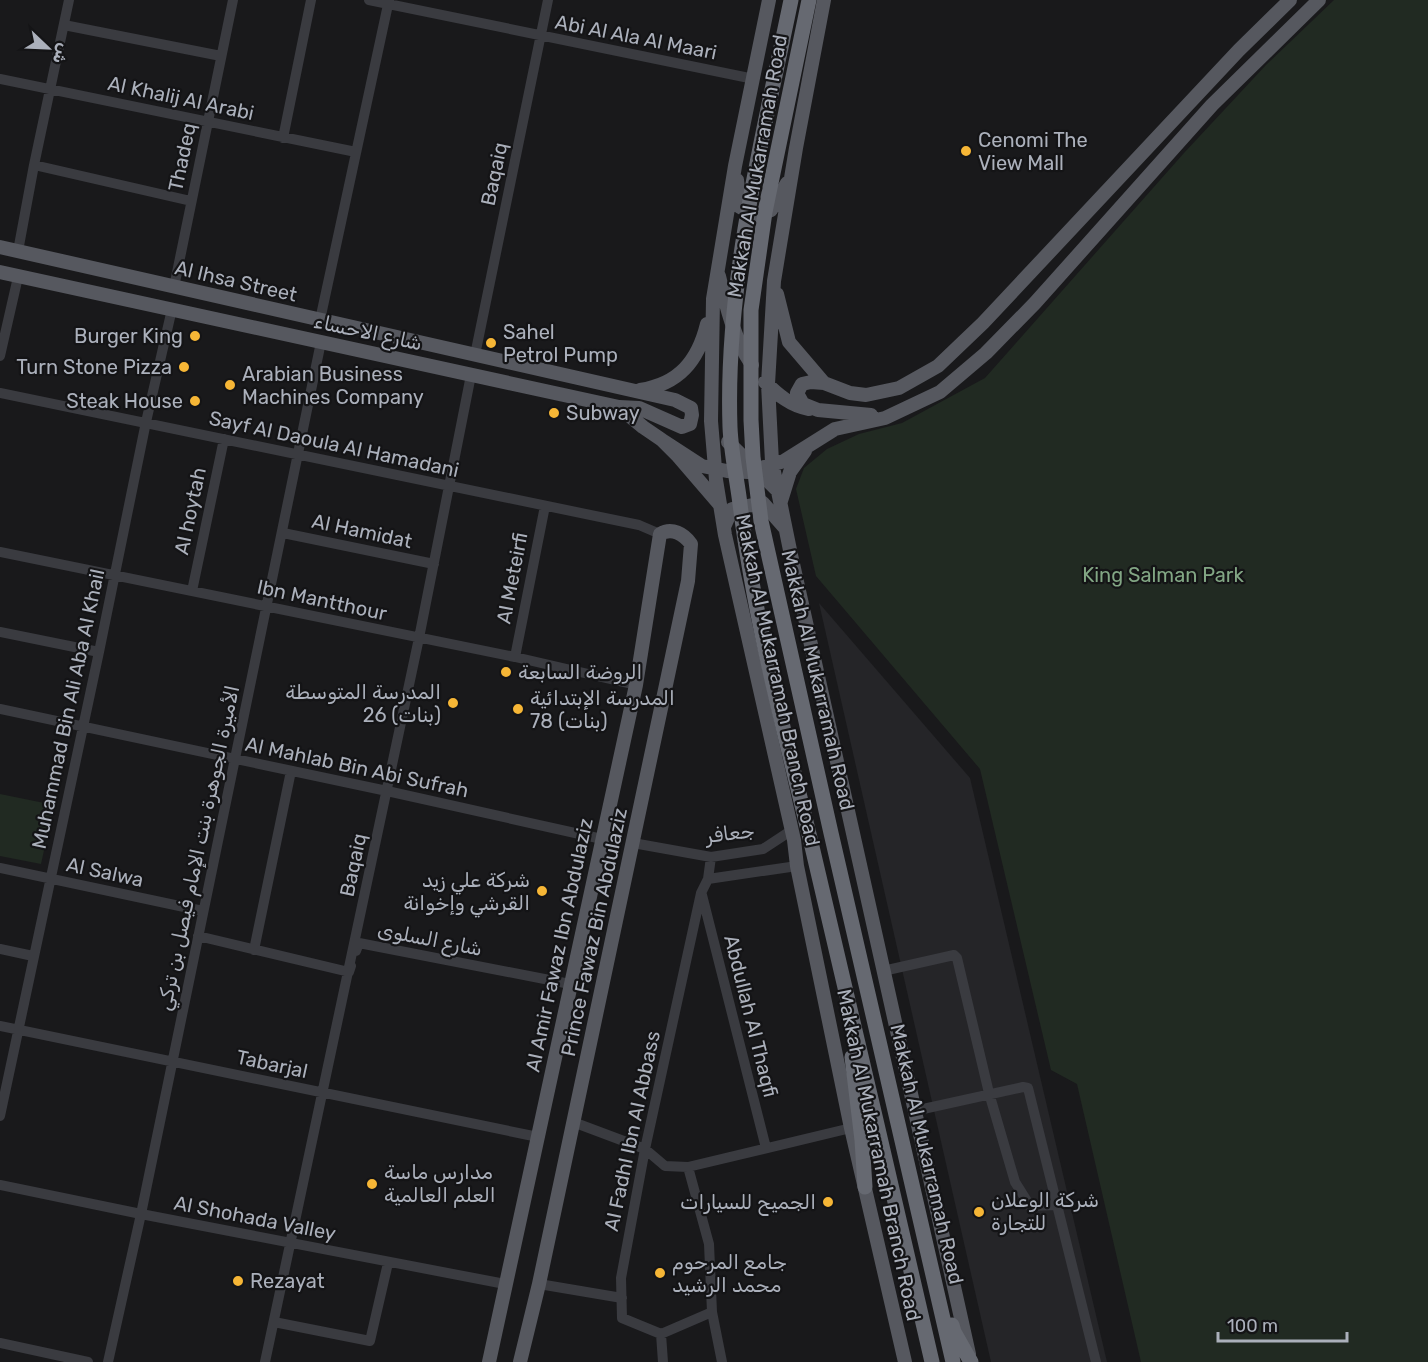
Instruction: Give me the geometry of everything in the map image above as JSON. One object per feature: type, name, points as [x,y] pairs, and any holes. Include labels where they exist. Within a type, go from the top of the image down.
[{"type":"highway","name":"Makkah Al Mukarramah Road","points":[[791,0],[735,286],[730,368],[730,430],[755,604],[770,679],[932,1362]]},
{"type":"highway","name":"Makkah Al Mukarramah Road","points":[[809,0],[765,212],[753,299],[751,420],[753,457],[761,521],[953,1362]]},
{"type":"highway","points":[[841,971],[860,1119],[865,1187]]},
{"type":"highway","points":[[903,1140],[954,1332],[971,1362]]},
{"type":"main road","name":"Makkah Al Mukarramah Branch Road","points":[[770,0],[735,166],[712,299],[711,421],[715,468],[731,565],[792,830],[797,866],[851,1128],[905,1362]]},
{"type":"main road","name":"Makkah Al Mukarramah Branch Road","points":[[824,0],[774,281],[768,384],[772,464],[971,1362]]},
{"type":"main road","points":[[818,410],[803,404],[797,393],[802,384],[824,383],[850,393],[866,395],[899,388],[938,366],[983,323],[1239,50],[1290,0]]},
{"type":"main road","points":[[619,407],[642,427],[702,466],[748,472],[784,461],[835,429],[885,418],[940,392],[986,353],[1035,303],[1212,105],[1319,0]]},
{"type":"main road","points":[[735,166],[740,207],[756,215],[771,210],[792,174]]},
{"type":"main road","points":[[1123,173],[1138,188]]},
{"type":"main road","name":"Al Ihsa Street","points":[[0,247],[675,400],[691,408]]},
{"type":"main road","points":[[718,268],[726,305],[738,340],[749,360],[778,395],[798,407],[875,416],[896,413]]},
{"type":"main road","name":"شارع الاحساء","points":[[0,272],[619,407],[639,408],[682,427],[690,424],[691,408]]},
{"type":"main road","points":[[774,281],[789,342],[824,383]]},
{"type":"main road","points":[[633,391],[651,388],[673,379],[694,359],[704,337],[712,299]]},
{"type":"main road","points":[[691,408],[711,421],[737,453],[779,497],[790,472],[808,447]]},
{"type":"main road","points":[[662,440],[720,506]]},
{"type":"main road","points":[[724,528],[732,509],[764,503],[786,529]]},
{"type":"main road","name":"Prince Fawaz Bin Abdulaziz","points":[[520,1362],[539,1284],[688,581],[692,544],[686,537],[672,531],[660,534]]},
{"type":"main road","name":"Al Amir Fawaz Ibn Abdulaziz","points":[[489,1362],[636,685],[660,534]]},
{"type":"street","points":[[18,251],[69,0]]},
{"type":"street","name":"Thadeq","points":[[174,286],[233,0]]},
{"type":"street","points":[[283,138],[311,0]]},
{"type":"street","name":"Abi Al Ala Al Maari","points":[[369,0],[388,2],[754,79]]},
{"type":"street","name":"Baqaiq","points":[[475,355],[548,0]]},
{"type":"street","points":[[320,320],[388,2]]},
{"type":"street","points":[[64,25],[221,56]]},
{"type":"street","name":"Al Khalij Al Arabi","points":[[0,80],[356,152]]},
{"type":"street","points":[[34,165],[191,201]]},
{"type":"street","points":[[0,356],[18,277]]},
{"type":"street","name":"Muhammad Bin Ali Aba Al Khail","points":[[1,1111],[146,422],[172,309]]},
{"type":"street","name":"الأميرة الجوهرة بنت الإمام فيصل بن تركي","points":[[108,1362],[141,1214],[321,342]]},
{"type":"street","name":"Baqaiq","points":[[265,1362],[419,638],[471,375]]},
{"type":"street","name":"Sayf Al Daoula Al Hamadani","points":[[0,393],[639,525],[660,534]]},
{"type":"street","name":"Al hoytah","points":[[192,591],[224,439]]},
{"type":"street","name":"Al Meteirfi","points":[[515,657],[545,506]]},
{"type":"street","name":"Al Hamidat","points":[[283,533],[434,564]]},
{"type":"street","name":"Ibn Mantthour","points":[[0,552],[515,657],[636,685]]},
{"type":"street","points":[[0,632],[99,652]]},
{"type":"street","name":"Al Mahlab Bin Abi Sufrah","points":[[0,709],[602,839]]},
{"type":"street","points":[[254,950],[291,771]]},
{"type":"street","name":"جعافر","points":[[633,843],[711,857],[763,849],[792,830]]},
{"type":"street","name":"Al Fadhl Ibn Al Abbass","points":[[660,1334],[622,1318],[621,1278],[645,1149],[701,893],[708,879],[711,857]]},
{"type":"street","points":[[708,879],[797,866]]},
{"type":"street","name":"Al Salwa","points":[[0,868],[203,911]]},
{"type":"street","name":"Abdullah Al Thaqfi","points":[[701,893],[766,1148]]},
{"type":"street","points":[[198,936],[349,972]]},
{"type":"street","name":"شارع السلوى","points":[[349,972],[358,943],[570,984]]},
{"type":"street","points":[[0,949],[33,956]]},
{"type":"street","points":[[883,971],[954,956],[957,958],[989,1093],[1015,1182],[1030,1206],[1056,1206]]},
{"type":"street","name":"Tabarjal","points":[[0,1026],[538,1137]]},
{"type":"street","points":[[914,1111],[989,1093],[1028,1088],[1096,1362]]},
{"type":"street","points":[[573,1122],[645,1149],[665,1166],[688,1167],[851,1128]]},
{"type":"street","points":[[688,1167],[709,1244],[712,1312],[722,1362]]},
{"type":"street","name":"Al Shohada Valley","points":[[0,1185],[291,1244],[505,1284]]},
{"type":"street","points":[[274,1322],[370,1341],[388,1263]]},
{"type":"street","points":[[539,1284],[622,1298]]},
{"type":"street","points":[[663,1362],[660,1334],[712,1312]]},
{"type":"street","points":[[0,1343],[88,1362]]},
{"type":"shaded area","points":[[819,603],[970,778],[1107,1362],[991,1362]]},
{"type":"green space","name":"King Salman Park","points":[[1334,0],[1428,0],[1428,1362],[1141,1362],[1077,1084],[1051,1070],[980,769],[816,576],[796,489],[804,468],[827,449],[859,434],[902,423],[985,378],[1184,153],[1266,65]]},
{"type":"green space","points":[[0,794],[54,805],[41,864],[0,856]]},
{"type":"place","name":"Cenomi The View Mall","points":[[966,151]]},
{"type":"place","name":"Burger King","points":[[195,336]]},
{"type":"place","name":"Sahel Petrol Pump","points":[[491,343]]},
{"type":"place","name":"Turn Stone Pizza","points":[[184,367]]},
{"type":"place","name":"Arabian Business Machines Company","points":[[230,385]]},
{"type":"place","name":"Steak House","points":[[195,401]]},
{"type":"place","name":"Subway","points":[[554,413]]},
{"type":"place","name":"الروضة السابعة","points":[[506,672]]},
{"type":"place","name":"المدرسة المتوسطة 26 (بنات)","points":[[453,703]]},
{"type":"place","name":"المدرسة الإبتدائية 78 (بنات)","points":[[518,709]]},
{"type":"place","name":"شركة علي زيد القرشي وإخوانة","points":[[542,891]]},
{"type":"place","name":"مدارس ماسة العلم العالمية","points":[[372,1184]]},
{"type":"place","name":"الجميح للسيارات","points":[[828,1202]]},
{"type":"place","name":"شركة الوعلان للتجارة","points":[[979,1212]]},
{"type":"place","name":"جامع المرحوم محمد الرشيد","points":[[660,1273]]},
{"type":"place","name":"Rezayat","points":[[238,1281]]}]
